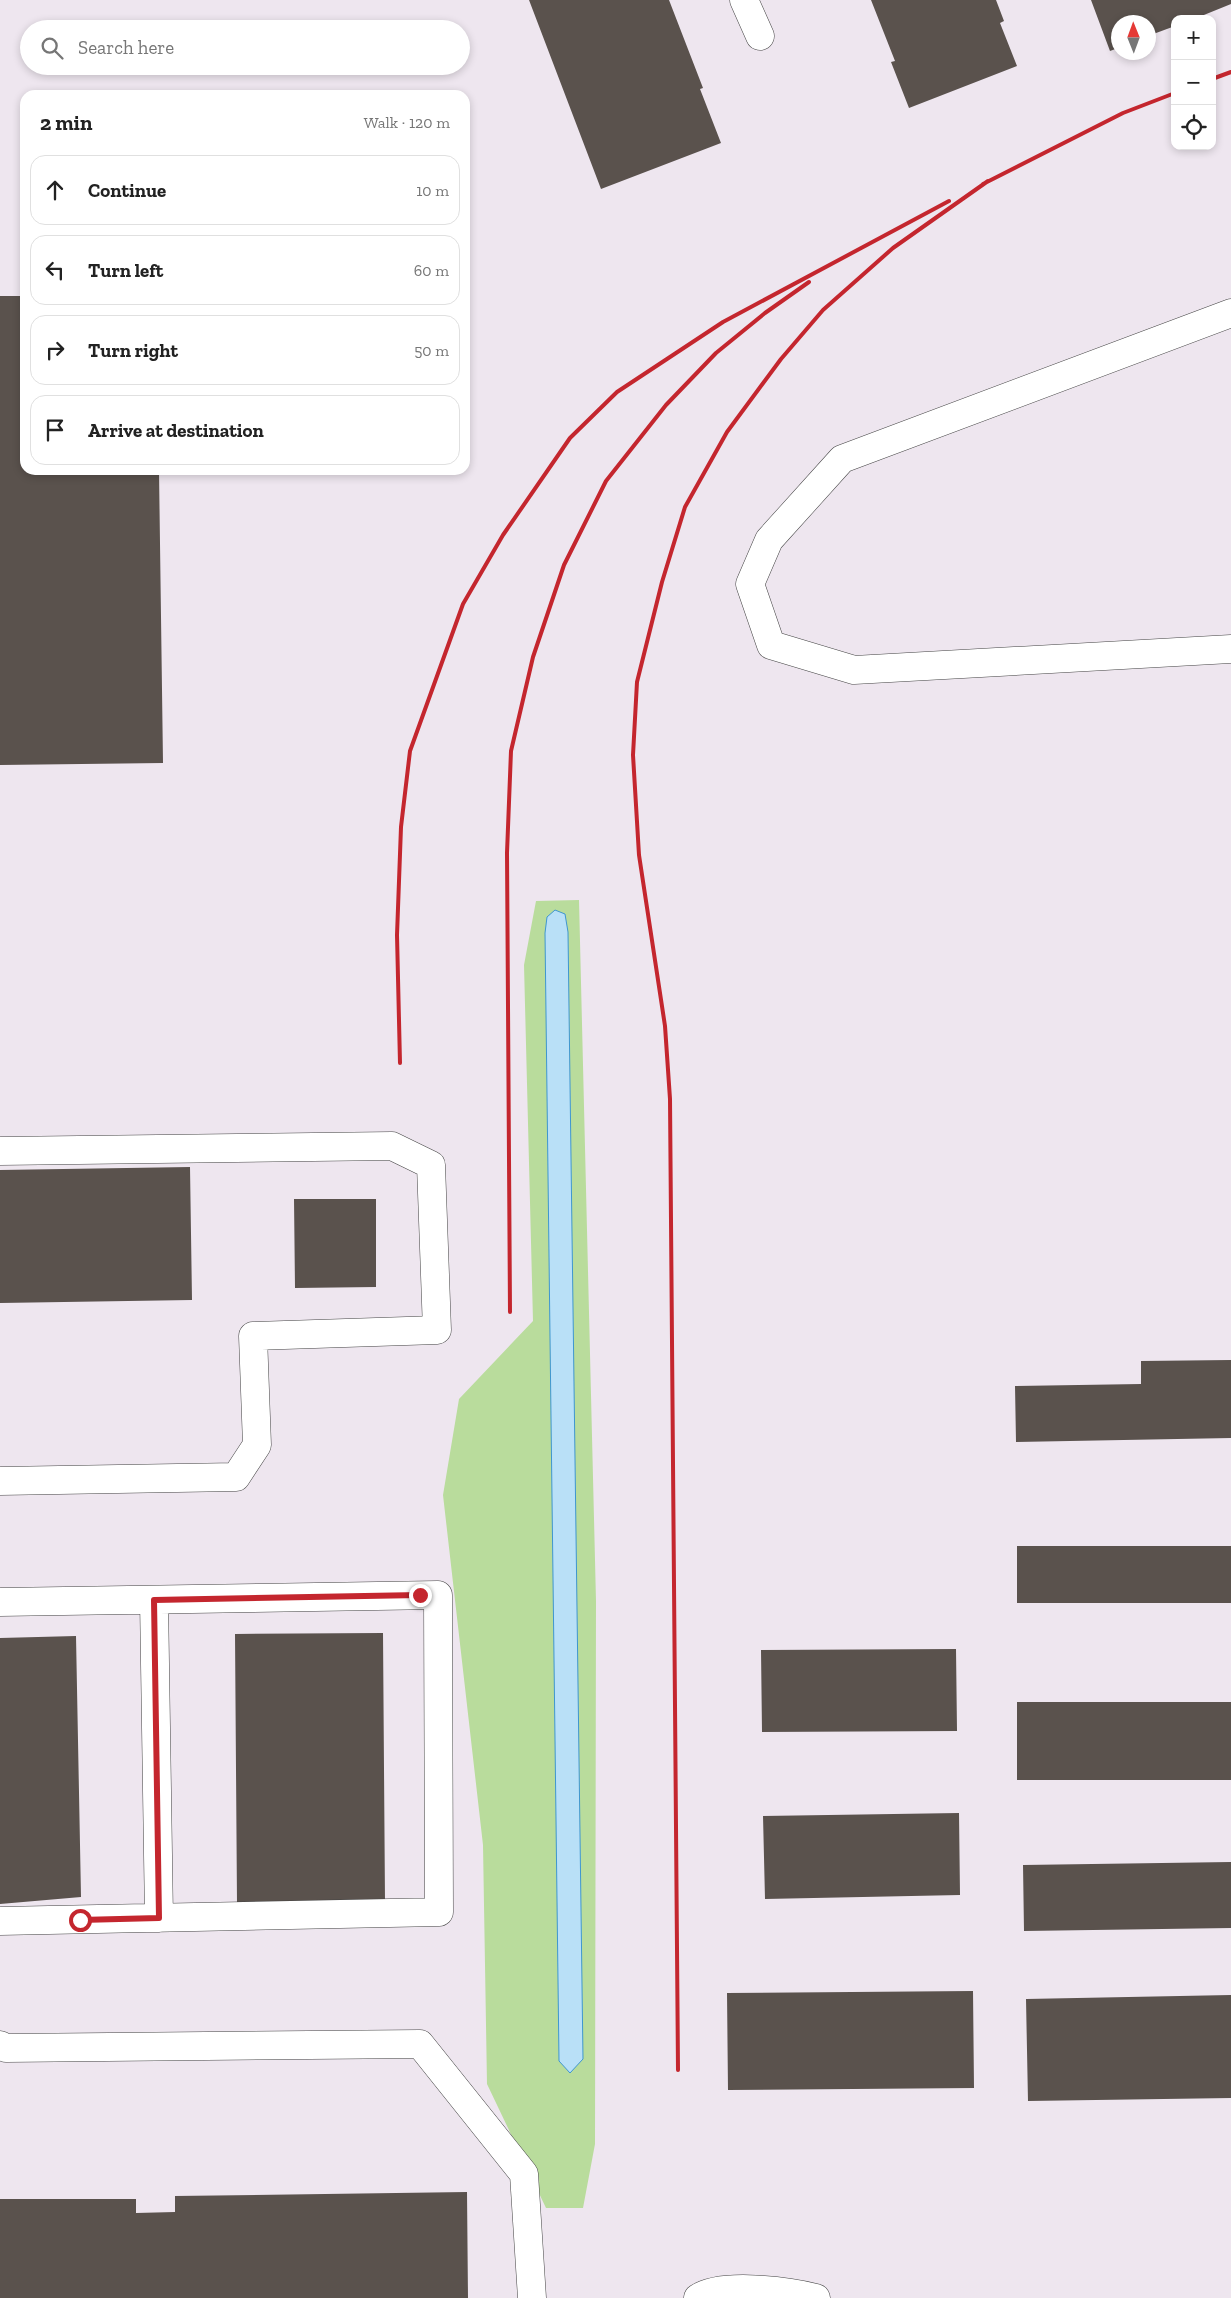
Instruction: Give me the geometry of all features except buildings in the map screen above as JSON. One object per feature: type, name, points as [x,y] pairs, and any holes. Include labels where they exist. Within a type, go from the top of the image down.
[{"type":"lane","points":[[744,0],[760,36]]},
{"type":"lane","points":[[1231,313],[842,459],[770,540],[750,584],[771,645],[854,670],[1231,649]]},
{"type":"lane","points":[[0,1151],[392,1146],[431,1165],[437,1330],[253,1336],[257,1445],[236,1477],[0,1481]]},
{"type":"lane","points":[[0,1602],[438,1595],[440,1912],[0,1921]]},
{"type":"lane","points":[[154,1600],[159,1918]]},
{"type":"lane","points":[[0,2045],[6,2048],[420,2044],[524,2174],[532,2298]]},
{"type":"lane","points":[[698,2298],[704,2294],[748,2289],[791,2291],[816,2298]]},
{"type":"shaded area","points":[[0,0],[1231,0],[1231,2298],[0,2298]]},
{"type":"green space","points":[[579,900],[596,1601],[595,2144],[583,2208],[546,2208],[487,2084],[483,1845],[443,1495],[459,1399],[533,1321],[524,965],[536,901]]},
{"type":"water","points":[[555,910],[565,914],[568,932],[583,2059],[570,2073],[559,2061],[545,933],[547,917]]},
{"type":"railway","points":[[1216,78],[1231,72]]},
{"type":"railway","points":[[983,184],[1123,113],[1171,95]]},
{"type":"railway","points":[[678,2070],[670,1099],[665,1026],[639,855],[633,755],[637,682],[662,582],[685,507],[727,432],[781,359],[823,310],[893,248],[988,181]]},
{"type":"railway","points":[[400,1063],[397,935],[401,827],[410,751],[463,604],[503,535],[570,438],[617,392],[723,322],[949,201]]},
{"type":"railway","points":[[510,1312],[507,853],[511,751],[533,657],[564,565],[606,481],[666,405],[716,353],[765,313],[809,282]]},
{"type":"route","points":[[80,1920],[159,1918],[154,1600],[420,1595]]}]
